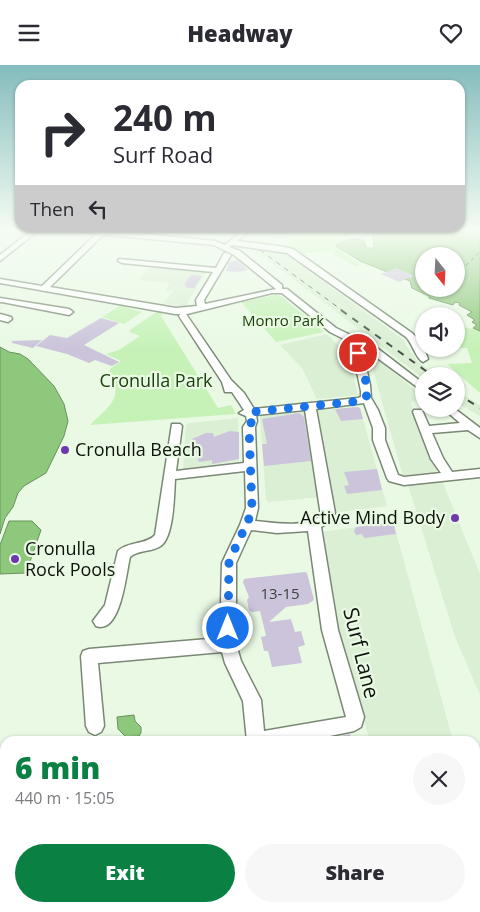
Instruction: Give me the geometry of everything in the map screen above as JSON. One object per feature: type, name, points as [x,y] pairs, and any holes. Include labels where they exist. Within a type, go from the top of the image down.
[{"type":"street","points":[[44,288],[63,270]]},
{"type":"street","points":[[201,307],[200,300],[217,270],[212,270]]},
{"type":"street","points":[[257,270],[333,330],[378,353],[415,382]]},
{"type":"street","points":[[316,270],[409,335],[417,343],[423,359]]},
{"type":"street","points":[[0,281],[182,313],[280,289]]},
{"type":"street","points":[[1,301],[25,285]]},
{"type":"street","points":[[1,301],[69,312]]},
{"type":"street","points":[[182,313],[247,413],[245,421],[249,427],[252,508],[247,525],[229,563],[228,643],[233,663],[252,700],[256,736]]},
{"type":"street","points":[[359,344],[361,348],[358,352],[358,357],[368,389],[366,398],[378,424],[378,437],[390,471],[396,480],[404,481],[480,473]]},
{"type":"street","points":[[247,413],[361,401],[366,398]]},
{"type":"street","name":"Surf Lane","points":[[285,736],[348,725],[355,721],[330,630],[320,522],[328,513],[310,407]]},
{"type":"street","points":[[420,417],[437,459],[449,476]]},
{"type":"street","points":[[459,417],[480,434]]},
{"type":"street","points":[[101,621],[112,608],[123,555],[132,549],[154,545],[162,536],[176,426]]},
{"type":"street","points":[[425,430],[470,426]]},
{"type":"street","points":[[170,476],[251,466]]},
{"type":"street","points":[[247,525],[276,528],[320,522]]},
{"type":"street","points":[[95,726],[89,656],[228,643]]},
{"type":"shaded area","points":[[147,270],[206,272],[185,307],[163,303],[174,291],[165,290],[170,283],[139,280]]},
{"type":"shaded area","points":[[281,270],[307,270],[405,341],[418,362],[425,367],[415,367],[415,372]]},
{"type":"shaded area","points":[[381,270],[415,270],[415,289],[412,288],[410,281]]},
{"type":"shaded area","points":[[465,270],[480,270],[480,331],[473,328],[477,325],[472,322],[475,320],[467,315],[472,312],[459,305],[460,303],[455,302],[453,305],[429,298],[465,297]]},
{"type":"shaded area","points":[[327,334],[340,347],[351,364],[358,395],[317,399],[302,368],[280,345]]},
{"type":"shaded area","points":[[0,347],[28,359],[54,386],[64,404],[68,421],[64,436],[46,473],[24,486],[18,493],[13,507],[5,518],[0,534]]},
{"type":"shaded area","points":[[368,352],[415,390],[415,401],[411,402],[415,417],[417,417],[433,460],[440,471],[403,476]]},
{"type":"shaded area","points":[[465,396],[480,405],[480,416],[465,407]]},
{"type":"shaded area","points":[[360,408],[387,506],[333,513],[314,411]]},
{"type":"shaded area","points":[[304,412],[321,497],[268,502],[266,499],[260,416]]},
{"type":"shaded area","points":[[238,418],[239,461],[183,469],[186,425]]},
{"type":"shaded area","points":[[442,481],[480,574],[480,695],[455,637],[408,485]]},
{"type":"shaded area","name":"Cronulla Rock Pools","points":[[9,521],[32,521],[41,530],[26,573],[0,574],[0,545]]},
{"type":"shaded area","points":[[389,523],[394,525],[452,736],[369,736],[342,644],[320,532]]},
{"type":"shaded area","points":[[134,715],[135,721],[141,727],[139,736],[125,736],[118,729],[117,717]]},
{"type":"green space","name":"Monro Park","points":[[275,295],[281,296],[324,332],[276,342],[241,302]]},
{"type":"green space","points":[[120,306],[142,312],[124,324],[102,317]]},
{"type":"green space","name":"Cronulla Park","points":[[158,311],[162,312],[161,316],[218,408],[231,405],[236,414],[90,425],[107,409],[115,396],[114,383],[109,375],[110,369],[121,361],[106,354],[119,350],[140,336],[130,332],[130,330]]},
{"type":"green space","points":[[465,327],[480,331],[480,393],[465,380],[465,367],[450,367],[447,364],[472,363],[467,348],[465,348]]},
{"type":"building","points":[[226,270],[248,270],[237,272],[226,271]]},
{"type":"building","points":[[392,270],[399,270],[414,276],[399,282],[381,274]]},
{"type":"building","points":[[190,276],[202,276],[194,288],[186,288],[187,286],[184,285]]},
{"type":"building","points":[[101,318],[119,323],[84,345],[119,362],[112,366],[95,360],[89,363],[67,354],[36,346],[50,335],[67,338]]},
{"type":"building","points":[[42,340],[33,348],[12,343],[12,341]]},
{"type":"building","points":[[360,408],[363,419],[341,421],[335,409]]},
{"type":"building","points":[[299,413],[304,417],[311,461],[264,466],[262,444],[267,444],[262,419]]},
{"type":"building","points":[[230,431],[239,432],[239,459],[212,464],[212,460],[199,462],[192,439],[206,433],[213,433],[214,437]]},
{"type":"building","points":[[377,469],[382,490],[347,494],[344,486],[349,485],[344,472]]},
{"type":"building","points":[[389,523],[394,525],[396,534],[364,538],[362,534],[356,535],[354,531],[356,527]]},
{"type":"building","points":[[307,573],[314,600],[308,604],[286,607],[269,622],[291,619],[295,632],[301,631],[305,645],[298,647],[302,663],[272,667],[268,651],[264,651],[261,637],[266,636],[260,611],[252,612],[249,610],[247,600],[249,597],[243,582],[244,579]]},
{"type":"railway","points":[[287,270],[343,311]]},
{"type":"railway","points":[[341,310],[420,367]]},
{"type":"railway","points":[[465,399],[480,408]]},
{"type":"place","name":"Cronulla Beach","points":[[65,450]]},
{"type":"place","name":"Active Mind Body","points":[[455,518]]},
{"type":"place","name":"Cronulla Rock Pools","points":[[15,559]]},
{"type":"route","points":[[228,628],[229,563],[247,525],[253,499],[249,427],[252,421],[251,412],[361,401],[366,398],[368,389],[358,353]]}]
